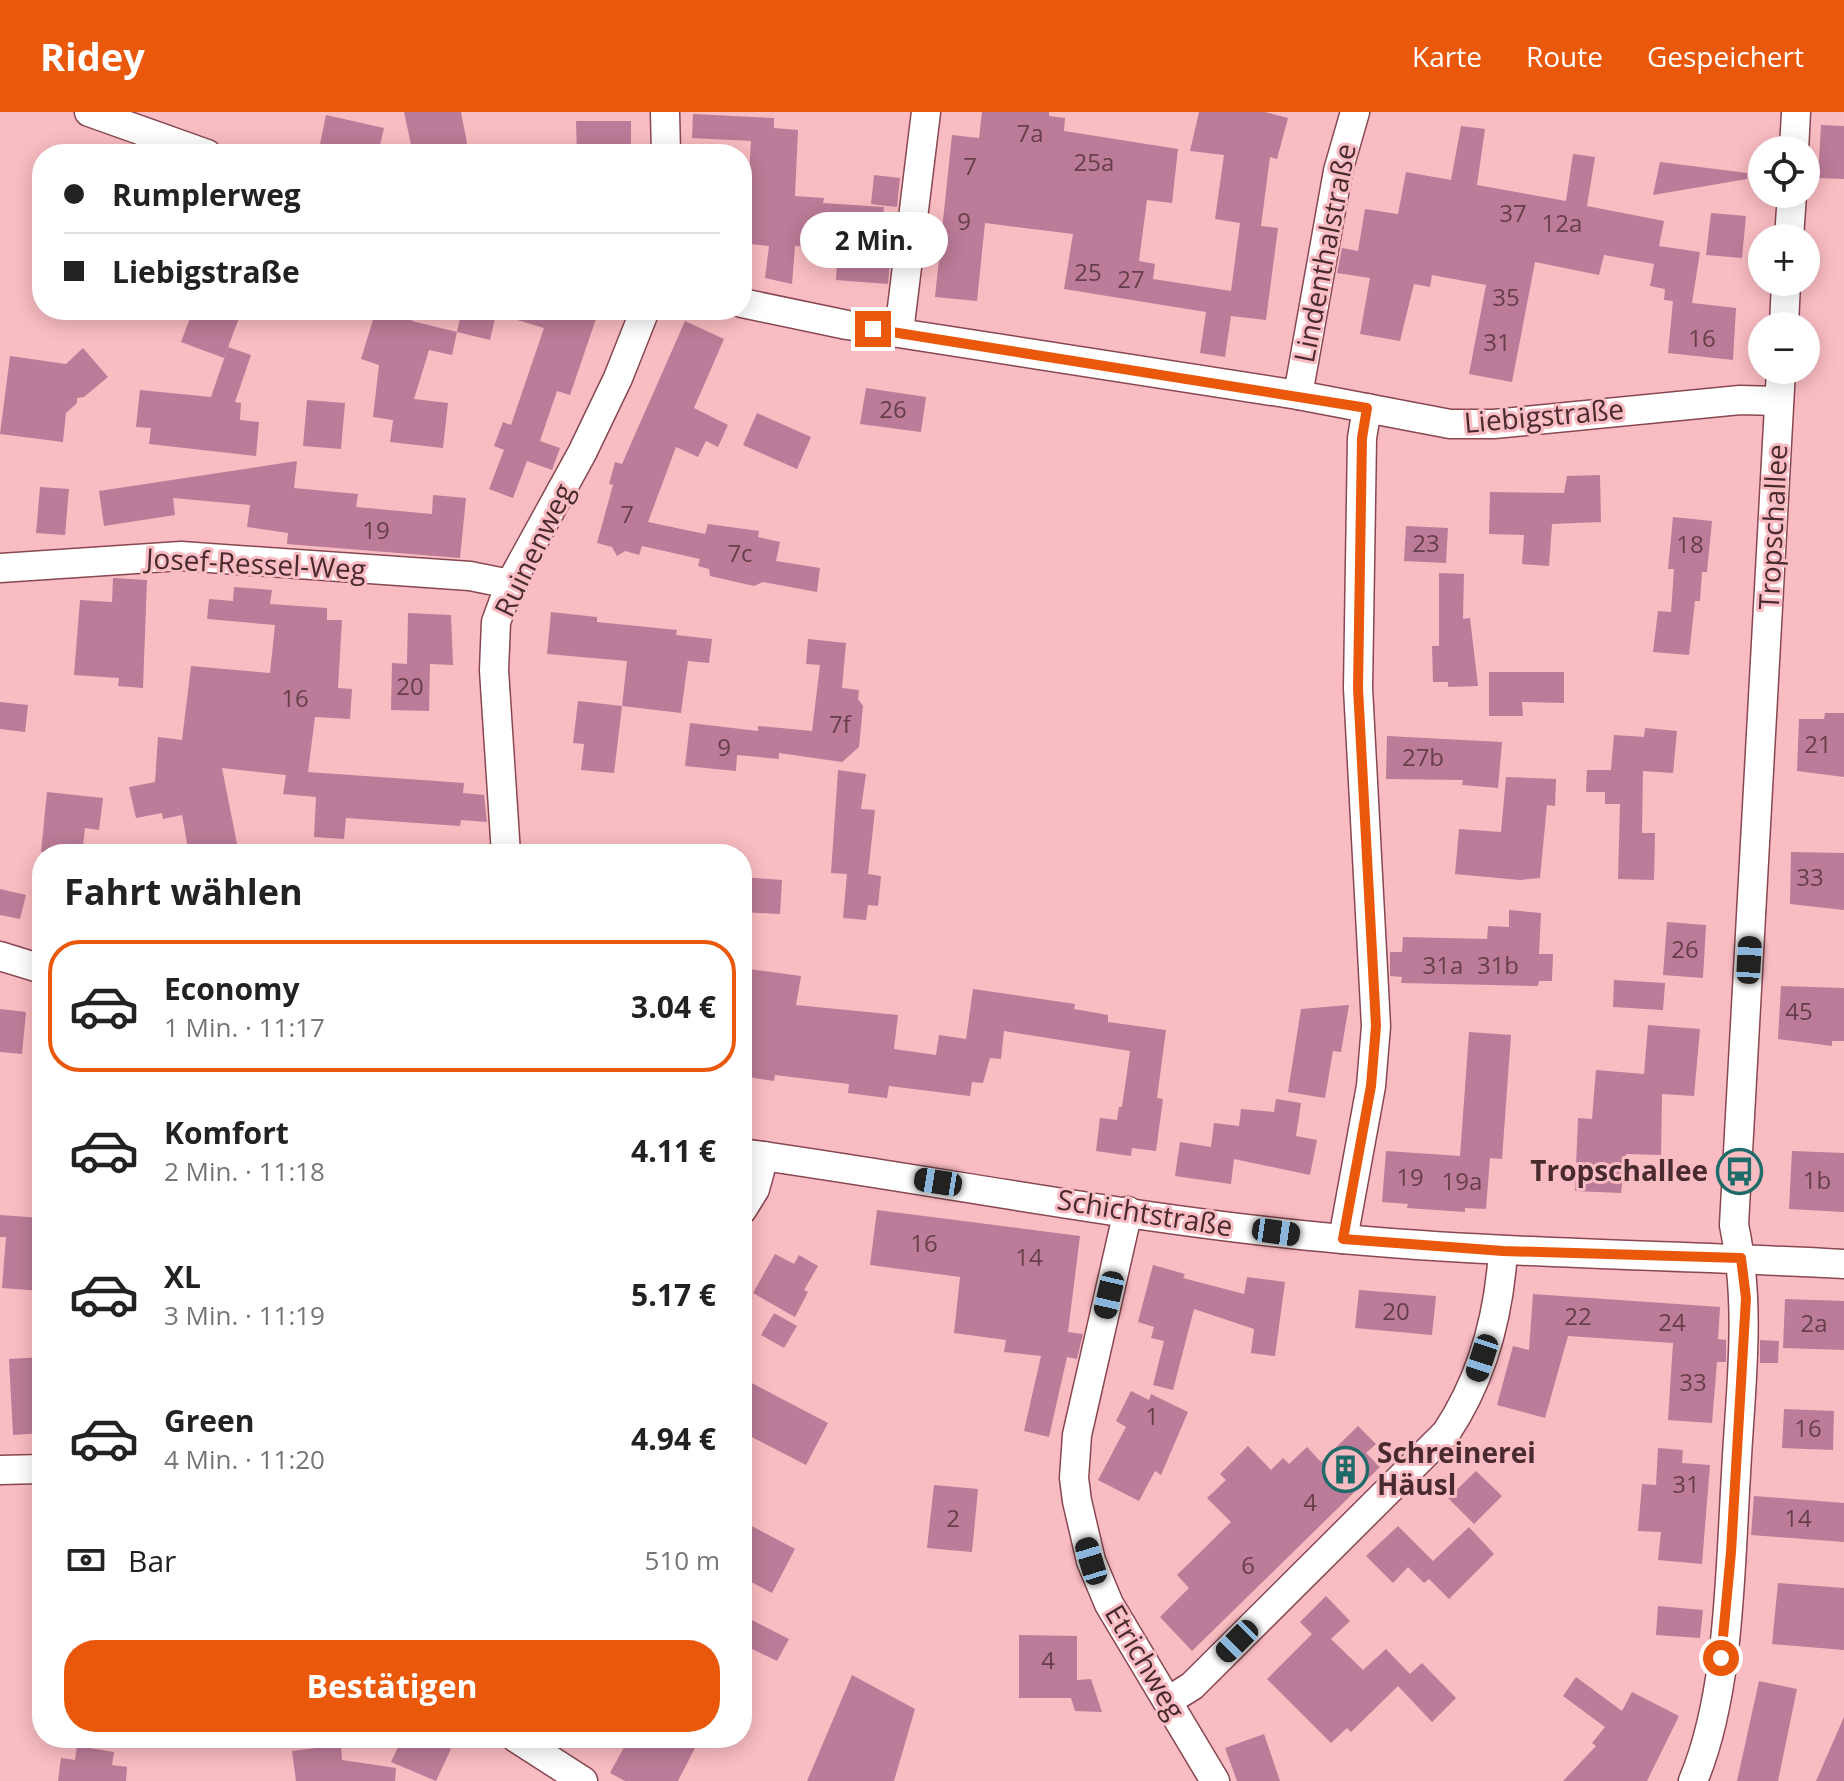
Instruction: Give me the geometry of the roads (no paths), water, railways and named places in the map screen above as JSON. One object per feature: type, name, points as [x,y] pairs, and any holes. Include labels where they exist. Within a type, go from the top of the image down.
[{"type":"street","points":[[89,112],[179,144]]},
{"type":"street","points":[[665,112],[666,144]]},
{"type":"street","points":[[899,332],[913,191],[926,112]]},
{"type":"street","name":"Lindenthalstraße","points":[[1298,395],[1338,171],[1355,112]]},
{"type":"street","points":[[1795,136],[1796,112]]},
{"type":"street","name":"Liebigstraße","points":[[752,305],[899,332],[1298,395],[1450,424],[1494,424],[1740,400],[1779,401]]},
{"type":"street","name":"Ruinenweg","points":[[505,844],[494,642],[499,613],[510,584],[582,453],[641,320]]},
{"type":"street","name":"Tropschallee","points":[[1693,1781],[1707,1748],[1715,1706],[1731,1552],[1746,1298],[1734,1225],[1780,384]]},
{"type":"street","points":[[1343,1239],[1371,1086],[1376,1026],[1358,688],[1362,438],[1367,408]]},
{"type":"street","name":"Josef-Ressel-Weg","points":[[0,568],[181,556],[470,576],[510,584]]},
{"type":"street","points":[[0,956],[32,966]]},
{"type":"street","points":[[752,1194],[755,1189],[753,1154]]},
{"type":"street","name":"Schichtstraße","points":[[753,1154],[1128,1211],[1343,1239],[1503,1251],[1844,1264]]},
{"type":"street","name":"Etrichweg","points":[[1128,1211],[1077,1435],[1074,1478],[1083,1532],[1109,1604],[1215,1781]]},
{"type":"street","points":[[1168,1701],[1192,1686],[1446,1433],[1475,1381],[1490,1335],[1501,1285],[1503,1251]]},
{"type":"street","points":[[0,1470],[32,1469]]},
{"type":"street","points":[[532,1748],[583,1781]]},
{"type":"place","name":"Tropschallee","points":[[1739,1171]]},
{"type":"place","name":"Schreinerei Häusl","points":[[1346,1469]]}]
